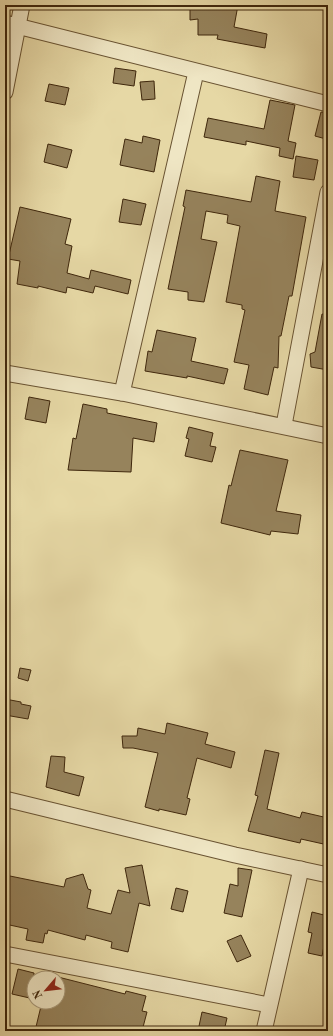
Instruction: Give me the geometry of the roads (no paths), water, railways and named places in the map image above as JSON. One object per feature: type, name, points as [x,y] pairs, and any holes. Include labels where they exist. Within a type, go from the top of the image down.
[{"type":"street","points":[[5,92],[11,25],[22,5]]},
{"type":"street","points":[[11,25],[328,104]]},
{"type":"street","points":[[122,393],[196,72]]},
{"type":"street","points":[[284,425],[328,192]]},
{"type":"street","points":[[5,373],[122,393],[284,425],[328,436]]},
{"type":"street","points":[[5,799],[235,855],[328,875]]},
{"type":"street","points":[[264,1031],[301,869]]},
{"type":"street","points":[[5,954],[269,1005]]}]
